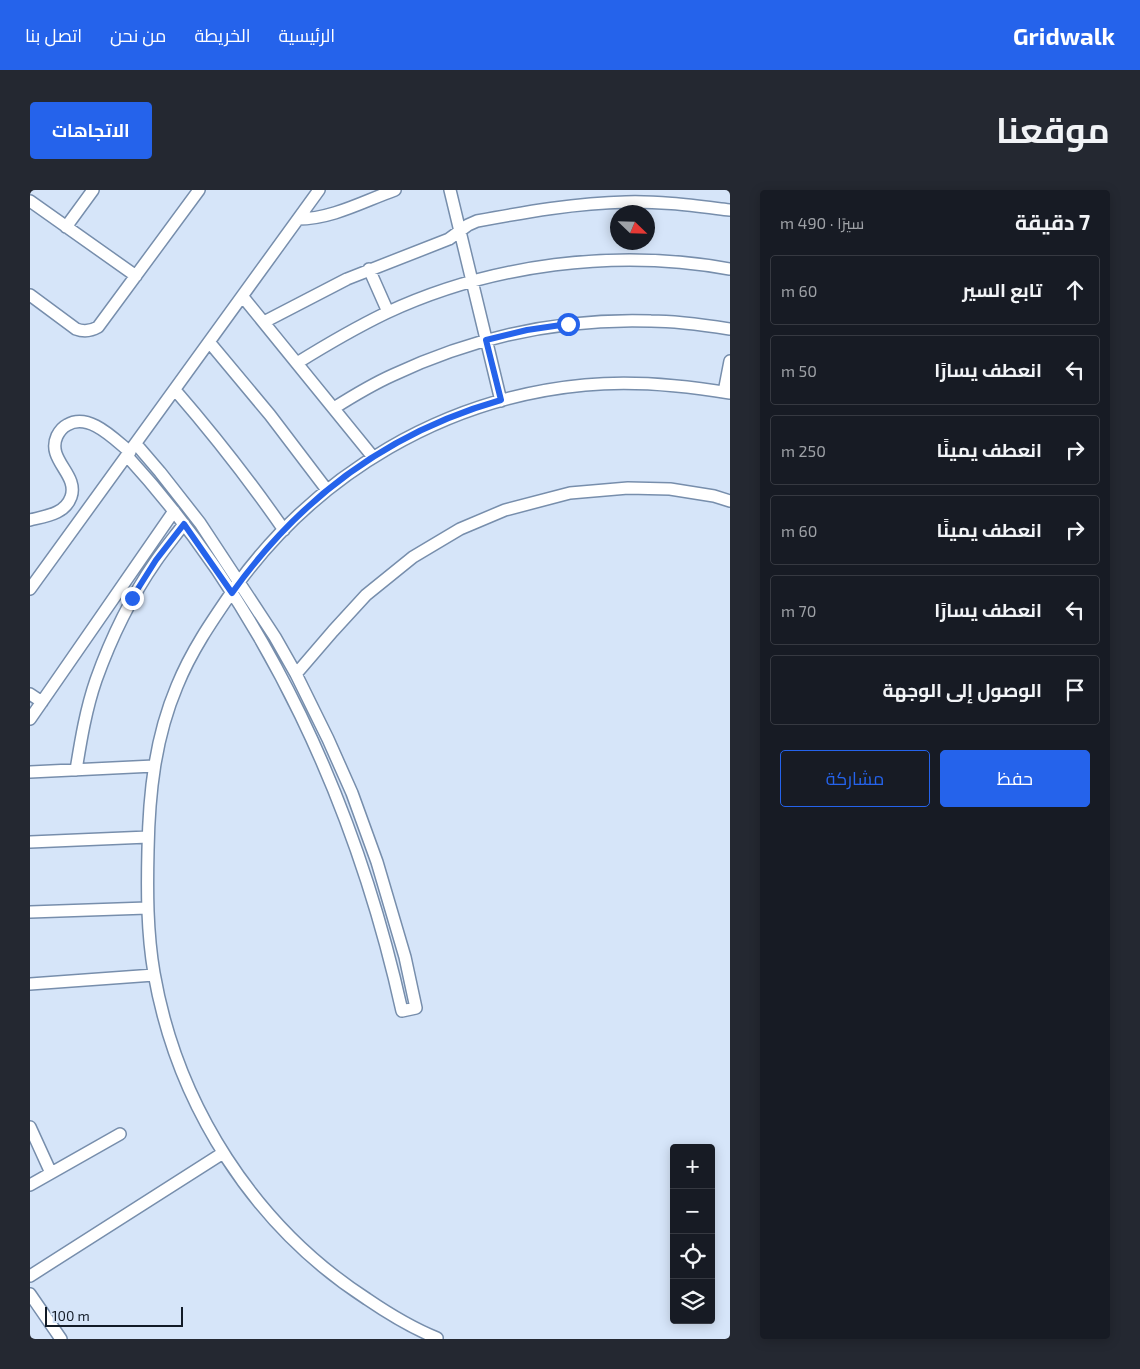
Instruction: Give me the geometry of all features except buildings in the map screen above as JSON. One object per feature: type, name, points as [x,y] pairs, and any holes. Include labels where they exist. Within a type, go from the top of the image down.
[{"type":"street","points":[[66,226],[93,190]]},
{"type":"street","points":[[30,297],[80,331],[94,329],[101,324],[199,190]]},
{"type":"street","points":[[30,589],[319,190]]},
{"type":"street","points":[[298,219],[326,216],[396,190]]},
{"type":"street","points":[[450,190],[501,400]]},
{"type":"street","points":[[30,201],[136,276]]},
{"type":"street","points":[[264,322],[347,279],[449,239],[468,225],[477,221],[545,209],[627,202],[669,203],[730,210]]},
{"type":"street","points":[[297,364],[326,345],[388,312],[472,282],[537,268],[596,261],[663,261],[730,269]]},
{"type":"street","points":[[370,269],[388,312]]},
{"type":"street","points":[[243,297],[373,457]]},
{"type":"street","points":[[334,408],[392,375],[430,359],[486,340],[543,328],[610,321],[669,322],[730,329]]},
{"type":"street","points":[[210,343],[270,415],[327,490]]},
{"type":"street","points":[[437,1338],[386,1312],[350,1289],[288,1236],[241,1180],[199,1111],[180,1067],[165,1022],[154,974],[150,942],[147,908],[149,813],[154,766],[160,735],[177,685],[201,637],[262,553],[327,490],[373,457],[396,443],[441,421],[501,400],[536,392],[611,383],[660,384],[727,392],[730,361]]},
{"type":"street","points":[[175,390],[226,451],[284,530]]},
{"type":"street","points":[[30,520],[59,512],[71,498],[71,482],[58,459],[54,446],[59,432],[67,425],[80,421],[92,424],[131,450],[160,472],[200,523],[275,637],[296,674],[328,739],[352,793],[378,862],[405,957],[416,1008],[402,1011],[373,899],[343,811],[288,692],[232,593],[184,524],[153,484],[131,450]]},
{"type":"street","points":[[296,674],[366,595],[413,557],[460,529],[505,510],[570,493],[628,488],[670,489],[730,500]]},
{"type":"street","points":[[30,719],[174,511]]},
{"type":"street","points":[[76,770],[91,699],[112,639],[132,598],[156,560],[184,524]]},
{"type":"street","points":[[30,694],[42,702]]},
{"type":"street","points":[[30,772],[154,766]]},
{"type":"street","points":[[30,842],[148,837]]},
{"type":"street","points":[[30,912],[147,908]]},
{"type":"street","points":[[30,984],[154,974]]},
{"type":"street","points":[[30,1127],[51,1173]]},
{"type":"street","points":[[30,1185],[120,1134]]},
{"type":"street","points":[[30,1276],[223,1153]]},
{"type":"street","points":[[30,1294],[61,1339]]},
{"type":"route","points":[[132,598],[156,560],[184,524],[232,593],[262,553],[296,517],[354,469],[419,431],[441,421],[501,400],[486,340],[527,330],[568,324]]}]
